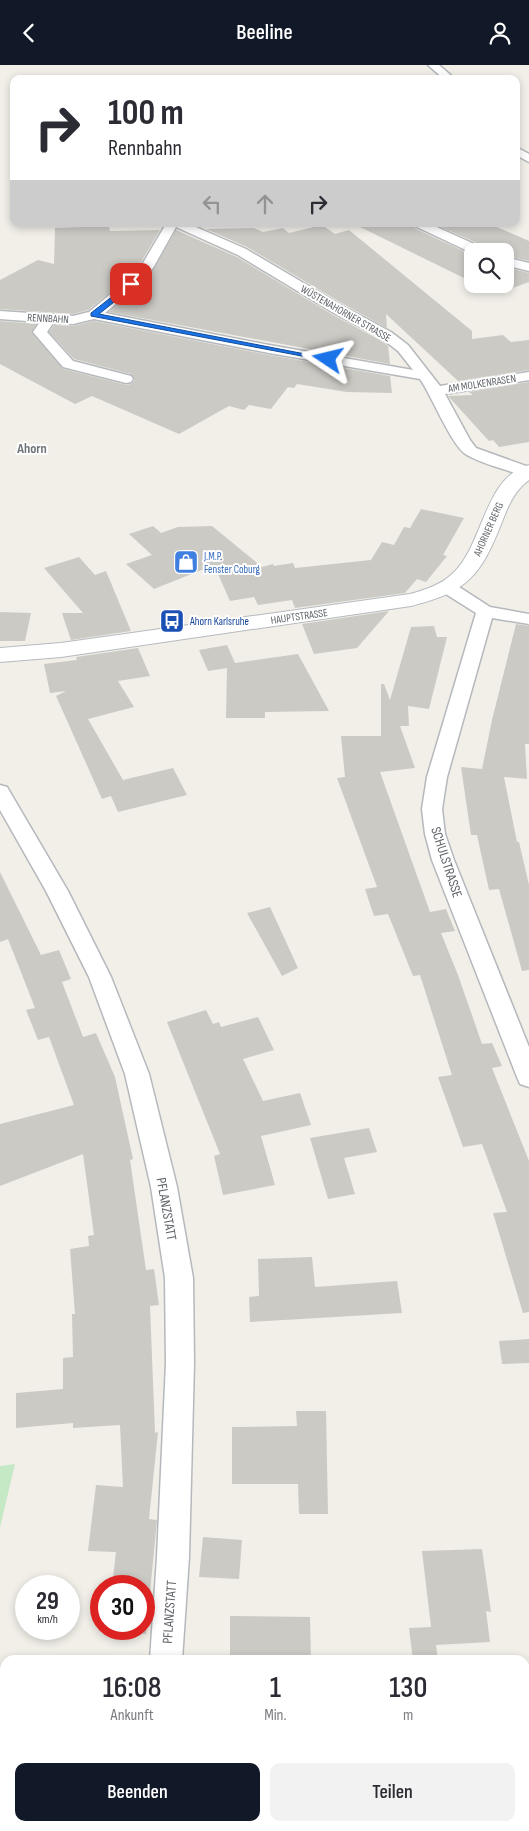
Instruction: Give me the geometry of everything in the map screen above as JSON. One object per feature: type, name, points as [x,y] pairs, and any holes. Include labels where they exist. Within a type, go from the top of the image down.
[{"type":"street","points":[[433,65],[445,75]]},
{"type":"street","points":[[94,315],[131,284],[148,265],[170,227]]},
{"type":"street","name":"WÜSTENAHORNER STRASSE","points":[[186,227],[242,252],[339,310],[386,335],[403,348],[436,391],[463,442],[471,451],[528,471]]},
{"type":"street","points":[[427,227],[464,244]]},
{"type":"street","points":[[514,263],[529,267]]},
{"type":"street","name":"RENNBAHN","points":[[0,315],[73,319],[94,315]]},
{"type":"street","points":[[94,315],[269,349],[424,376]]},
{"type":"street","points":[[49,319],[40,332],[68,364],[126,379]]},
{"type":"street","name":"AM MOLKENRASEN","points":[[436,391],[529,376]]},
{"type":"street","name":"AHORNER BERG","points":[[447,587],[465,574],[476,558],[498,504],[510,486],[528,471]]},
{"type":"street","points":[[447,587],[485,611],[529,619]]},
{"type":"street","name":"HAUPTSTRASSE","points":[[0,655],[61,650],[401,601],[430,595],[447,587]]},
{"type":"street","name":"SCHULSTRASSE","points":[[485,611],[437,777],[432,809],[435,834],[443,860],[529,1077]]},
{"type":"street","name":"PFLANZSTATT","points":[[0,792],[57,891],[100,977],[137,1074],[164,1187],[179,1278],[180,1363],[173,1557],[166,1655]]},
{"type":"green space","points":[[15,1464],[0,1527],[0,1466]]},
{"type":"building","points":[[109,227],[110,231],[160,230],[141,262],[125,280],[88,310],[73,314],[0,309],[0,280],[38,260],[54,264],[55,228]]},
{"type":"building","points":[[314,227],[325,227],[335,234],[349,230],[472,331],[472,339],[503,335],[511,342],[529,340],[529,370],[458,381],[386,314],[387,328],[247,247],[206,229],[254,228],[263,232],[283,228],[289,233]]},
{"type":"building","points":[[360,227],[415,227],[464,251],[464,278]]},
{"type":"building","points":[[441,227],[497,227],[529,241],[529,261],[514,257],[514,243],[477,243]]},
{"type":"building","points":[[176,230],[237,257],[333,315],[380,340],[388,346],[390,364],[109,312],[137,288],[154,269]]},
{"type":"building","points":[[514,269],[529,273],[529,282],[514,288]]},
{"type":"building","points":[[0,321],[37,324],[32,333],[63,369],[126,385],[131,384],[135,380],[131,374],[74,359],[49,332],[54,325],[73,326],[94,321],[390,376],[392,393],[347,392],[297,384],[294,388],[288,387],[271,409],[249,405],[244,410],[229,406],[179,434],[92,396],[75,404],[0,364]]},
{"type":"building","points":[[529,382],[529,442],[499,447],[493,440],[489,441],[448,396],[473,395],[469,392]]},
{"type":"building","points":[[421,509],[464,518],[443,555],[447,556],[426,582],[417,579],[405,593],[295,608],[292,600],[258,605],[254,597],[230,601],[214,565],[154,589],[126,564],[152,555],[129,534],[153,526],[161,533],[178,527],[212,526],[262,567],[273,564],[274,566],[293,563],[295,568],[371,560],[382,542],[394,545],[404,527],[410,528]]},
{"type":"building","points":[[79,557],[95,575],[106,571],[131,631],[71,640],[62,613],[83,613],[44,568]]},
{"type":"building","points":[[389,611],[357,648],[314,654],[302,624]]},
{"type":"building","points":[[0,612],[31,613],[25,641],[0,641]]},
{"type":"building","points":[[516,624],[529,626],[529,744],[525,744],[527,779],[504,777],[517,842],[519,842],[529,885],[529,970],[522,971],[499,889],[489,890],[477,835],[471,835],[461,767],[482,769]]},
{"type":"building","points":[[434,626],[437,637],[447,637],[429,709],[408,706],[409,726],[400,726],[415,768],[380,772],[430,912],[446,909],[455,931],[441,933],[482,1044],[492,1043],[502,1066],[492,1068],[529,1161],[529,1312],[523,1313],[493,1213],[507,1212],[482,1144],[463,1147],[438,1077],[452,1075],[420,975],[413,976],[388,914],[374,916],[365,889],[377,887],[337,778],[345,777],[341,736],[381,736],[381,684],[384,684],[390,700],[411,627]]},
{"type":"building","points":[[227,645],[235,663],[298,654],[329,711],[265,712],[265,718],[226,718],[227,668],[208,671],[199,650]]},
{"type":"building","points":[[138,648],[150,676],[118,681],[134,707],[88,719],[123,780],[173,768],[187,795],[118,812],[111,796],[102,799],[56,696],[66,691],[50,693],[44,664],[77,660],[76,657]]},
{"type":"building","points":[[0,872],[41,955],[59,950],[71,979],[62,982],[83,1037],[96,1033],[115,1077],[133,1159],[130,1160],[146,1270],[154,1269],[159,1305],[150,1306],[155,1433],[158,1432],[149,1519],[157,1520],[152,1575],[113,1575],[116,1552],[88,1551],[96,1485],[123,1487],[120,1425],[73,1428],[73,1423],[16,1428],[16,1393],[63,1389],[63,1358],[73,1357],[72,1314],[75,1314],[70,1249],[89,1246],[88,1236],[94,1235],[83,1154],[0,1186],[0,1124],[74,1105],[49,1037],[38,1040],[26,1010],[35,1008],[8,939],[0,942]]},
{"type":"building","points":[[270,907],[298,968],[282,976],[247,913]]},
{"type":"building","points":[[206,1010],[213,1024],[219,1022],[221,1027],[258,1017],[274,1050],[243,1059],[263,1101],[300,1093],[311,1125],[261,1136],[275,1185],[223,1195],[214,1156],[220,1154],[167,1022]]},
{"type":"building","points":[[369,1128],[377,1152],[344,1158],[355,1194],[328,1199],[310,1138]]},
{"type":"building","points":[[312,1257],[315,1287],[397,1281],[402,1313],[250,1322],[249,1297],[259,1296],[258,1259]]},
{"type":"building","points":[[529,1339],[529,1363],[502,1364],[499,1341]]},
{"type":"building","points":[[296,1411],[326,1411],[328,1514],[299,1514],[298,1484],[232,1484],[232,1427],[297,1426]]},
{"type":"building","points":[[203,1537],[242,1540],[239,1579],[199,1577]]},
{"type":"building","points":[[482,1549],[491,1612],[486,1611],[490,1642],[436,1645],[437,1655],[412,1655],[409,1628],[431,1627],[422,1551]]},
{"type":"building","points":[[230,1616],[310,1617],[311,1655],[230,1655]]},
{"type":"place","name":"J.M.P. Fenster Coburg","points":[[186,562]]},
{"type":"place","name":"Ahorn Karlsruhe","points":[[172,621]]},
{"type":"district","name":"Ahorn","points":[[32,448]]},
{"type":"route","points":[[131,284],[94,315],[328,359]]}]
